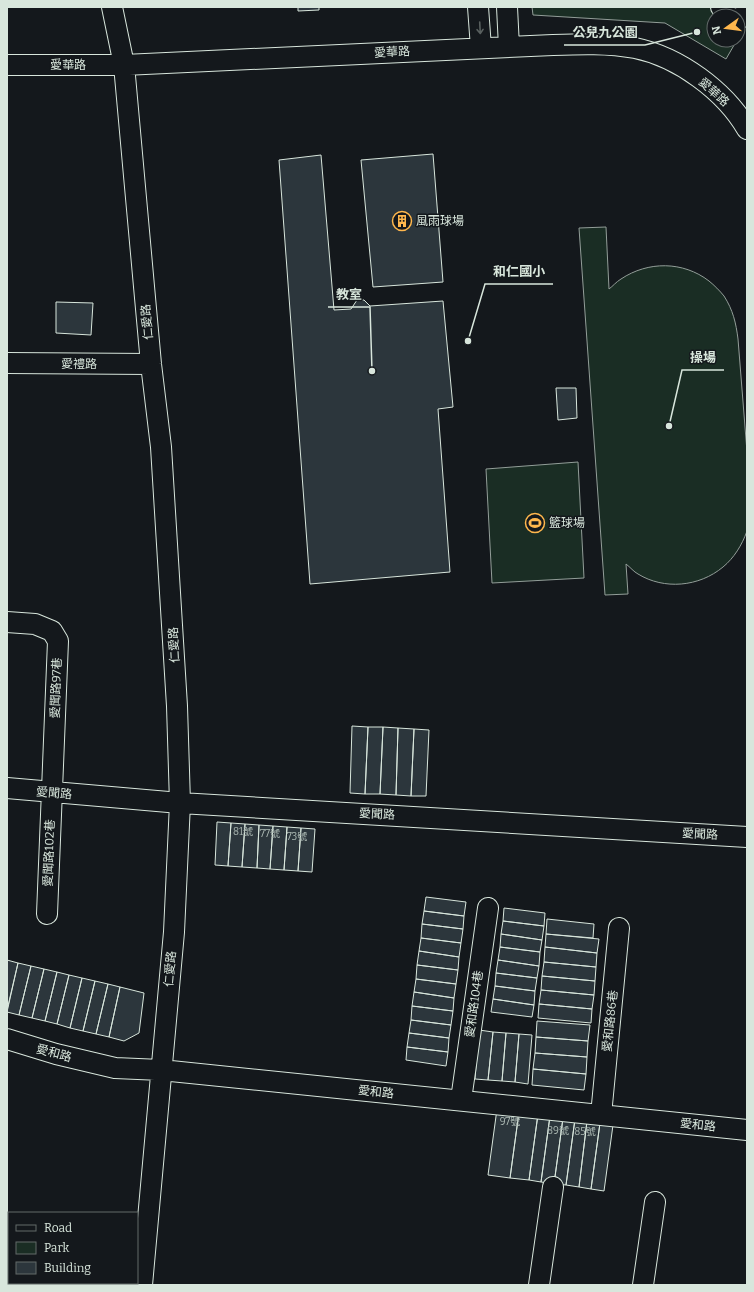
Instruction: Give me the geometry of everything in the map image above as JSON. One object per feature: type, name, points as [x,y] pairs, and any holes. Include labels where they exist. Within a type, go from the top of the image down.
[{"type":"street","name":"仁愛路","points":[[112,7],[124,65],[151,364],[161,447],[176,691],[180,803],[174,932],[142,1285]]},
{"type":"street","points":[[478,7],[481,48]]},
{"type":"street","points":[[507,7],[509,47]]},
{"type":"street","name":"愛華路","points":[[7,65],[124,65],[553,45],[610,45],[637,49],[661,57],[687,69],[709,85],[724,99],[743,121],[747,128]]},
{"type":"street","name":"愛禮路","points":[[7,363],[151,364]]},
{"type":"street","name":"愛聞路97巷","points":[[7,622],[35,624],[52,631],[58,641],[52,793]]},
{"type":"street","name":"愛聞路","points":[[7,788],[180,803],[747,837]]},
{"type":"street","name":"愛聞路102巷","points":[[47,914],[52,793]]},
{"type":"street","name":"愛和路104巷","points":[[461,1100],[488,908]]},
{"type":"street","name":"愛和路86巷","points":[[601,1115],[619,928]]},
{"type":"street","name":"愛和路","points":[[7,1039],[56,1054],[115,1068],[161,1070],[747,1130]]},
{"type":"street","points":[[539,1285],[553,1187]]},
{"type":"street","points":[[643,1285],[655,1202]]},
{"type":"green space","points":[[532,7],[710,8],[706,8],[706,47],[665,23],[533,15]]},
{"type":"green space","points":[[707,48],[732,48],[726,59]]},
{"type":"green space","points":[[606,227],[609,289],[621,279],[642,269],[654,266],[677,267],[699,274],[709,281],[724,296],[730,306],[738,339],[747,452],[747,531],[743,541],[731,560],[714,574],[703,579],[681,584],[659,582],[638,574],[626,564],[628,594],[605,595],[579,228]]},
{"type":"green space","name":"籃球場","points":[[578,462],[584,578],[492,583],[486,469]]},
{"type":"building","points":[[298,7],[319,7],[319,10],[298,11]]},
{"type":"building","name":"風雨球場","points":[[433,154],[443,282],[373,287],[361,160]]},
{"type":"building","points":[[321,155],[334,310],[351,309],[357,300],[364,300],[370,306],[443,301],[453,407],[438,409],[450,572],[310,584],[279,160]]},
{"type":"building","points":[[56,302],[93,303],[91,335],[56,333]]},
{"type":"building","points":[[556,388],[576,388],[577,418],[558,420]]},
{"type":"building","points":[[352,726],[368,727],[365,794],[350,793]]},
{"type":"building","points":[[368,727],[383,727],[380,794],[365,794]]},
{"type":"building","points":[[383,727],[398,728],[396,795],[380,794]]},
{"type":"building","points":[[398,728],[414,729],[411,796],[396,795]]},
{"type":"building","points":[[414,729],[429,730],[426,796],[411,796]]},
{"type":"building","points":[[217,822],[231,823],[228,866],[215,865]]},
{"type":"building","points":[[231,823],[245,824],[242,867],[228,866]]},
{"type":"building","points":[[245,824],[259,825],[257,868],[242,867]]},
{"type":"building","points":[[259,825],[273,826],[270,869],[257,868]]},
{"type":"building","points":[[273,826],[287,827],[284,870],[270,869]]},
{"type":"building","points":[[287,827],[301,828],[298,871],[284,870]]},
{"type":"building","points":[[301,828],[315,829],[312,872],[298,871]]},
{"type":"building","points":[[426,897],[466,902],[464,916],[424,911]]},
{"type":"building","points":[[504,908],[545,913],[544,926],[503,921]]},
{"type":"building","points":[[424,911],[464,916],[463,929],[422,924]]},
{"type":"building","points":[[547,919],[594,924],[593,938],[546,934]]},
{"type":"building","points":[[503,921],[544,926],[542,940],[501,934]]},
{"type":"building","points":[[422,924],[463,929],[461,943],[421,938]]},
{"type":"building","points":[[501,934],[542,940],[540,952],[500,947]]},
{"type":"building","points":[[546,934],[599,939],[597,953],[545,947]]},
{"type":"building","points":[[421,938],[461,943],[459,957],[419,951]]},
{"type":"building","points":[[500,947],[540,952],[539,966],[498,960]]},
{"type":"building","points":[[545,947],[597,953],[596,967],[544,962]]},
{"type":"building","points":[[419,951],[459,957],[458,970],[417,965]]},
{"type":"building","points":[[7,960],[18,963],[7,1010]]},
{"type":"building","points":[[498,960],[539,966],[537,978],[496,973]]},
{"type":"building","points":[[544,962],[596,967],[595,981],[542,976]]},
{"type":"building","points":[[18,963],[31,966],[19,1015],[7,1012]]},
{"type":"building","points":[[417,965],[458,970],[456,984],[416,979]]},
{"type":"building","points":[[31,966],[44,969],[32,1018],[19,1015]]},
{"type":"building","points":[[44,969],[57,972],[45,1021],[32,1018]]},
{"type":"building","points":[[57,972],[69,975],[57,1024],[45,1021]]},
{"type":"building","points":[[496,973],[537,978],[535,991],[495,986]]},
{"type":"building","points":[[69,975],[82,978],[70,1028],[57,1024]]},
{"type":"building","points":[[542,976],[595,981],[594,995],[541,990]]},
{"type":"building","points":[[82,978],[95,981],[83,1031],[70,1028]]},
{"type":"building","points":[[416,979],[456,984],[454,998],[414,992]]},
{"type":"building","points":[[95,981],[108,984],[96,1034],[83,1031]]},
{"type":"building","points":[[108,984],[120,987],[109,1037],[96,1034]]},
{"type":"building","points":[[495,986],[535,991],[534,1005],[493,999]]},
{"type":"building","points":[[120,987],[144,993],[139,1033],[124,1041],[109,1037]]},
{"type":"building","points":[[541,990],[594,995],[592,1009],[539,1004]]},
{"type":"building","points":[[414,992],[454,998],[453,1011],[412,1006]]},
{"type":"building","points":[[493,999],[534,1005],[532,1017],[491,1012]]},
{"type":"building","points":[[539,1004],[592,1009],[591,1023],[538,1018]]},
{"type":"building","points":[[412,1006],[453,1011],[451,1025],[411,1020]]},
{"type":"building","points":[[411,1020],[451,1025],[449,1038],[409,1033]]},
{"type":"building","points":[[537,1021],[590,1025],[588,1041],[536,1037]]},
{"type":"building","points":[[479,1030],[493,1032],[488,1080],[475,1079]]},
{"type":"building","points":[[493,1032],[506,1033],[502,1081],[488,1080]]},
{"type":"building","points":[[409,1033],[449,1038],[448,1052],[407,1047]]},
{"type":"building","points":[[506,1033],[519,1034],[515,1082],[502,1081]]},
{"type":"building","points":[[519,1034],[532,1035],[528,1084],[515,1082]]},
{"type":"building","points":[[536,1037],[588,1041],[587,1057],[535,1053]]},
{"type":"building","points":[[407,1047],[448,1052],[446,1066],[406,1060]]},
{"type":"building","points":[[535,1053],[587,1057],[586,1074],[533,1069]]},
{"type":"building","points":[[533,1069],[586,1074],[584,1090],[532,1085]]},
{"type":"building","points":[[497,1109],[519,1112],[510,1178],[488,1175]]},
{"type":"building","points":[[519,1112],[538,1114],[529,1180],[510,1178]]},
{"type":"building","points":[[538,1114],[550,1116],[541,1182],[529,1180]]},
{"type":"building","points":[[550,1116],[563,1118],[554,1184],[541,1182]]},
{"type":"building","points":[[563,1118],[575,1119],[566,1185],[554,1184]]},
{"type":"building","points":[[575,1119],[587,1121],[579,1187],[566,1185]]},
{"type":"building","points":[[587,1121],[600,1123],[591,1189],[579,1187]]},
{"type":"building","points":[[600,1123],[613,1125],[604,1191],[591,1189]]},
{"type":"place","name":"公兒九公園","points":[[697,32]]},
{"type":"place","name":"風雨球場","points":[[402,221]]},
{"type":"place","name":"和仁國小","points":[[468,341]]},
{"type":"place","name":"教室","points":[[372,371]]},
{"type":"place","name":"操場","points":[[669,426]]},
{"type":"place","name":"籃球場","points":[[535,523]]}]
